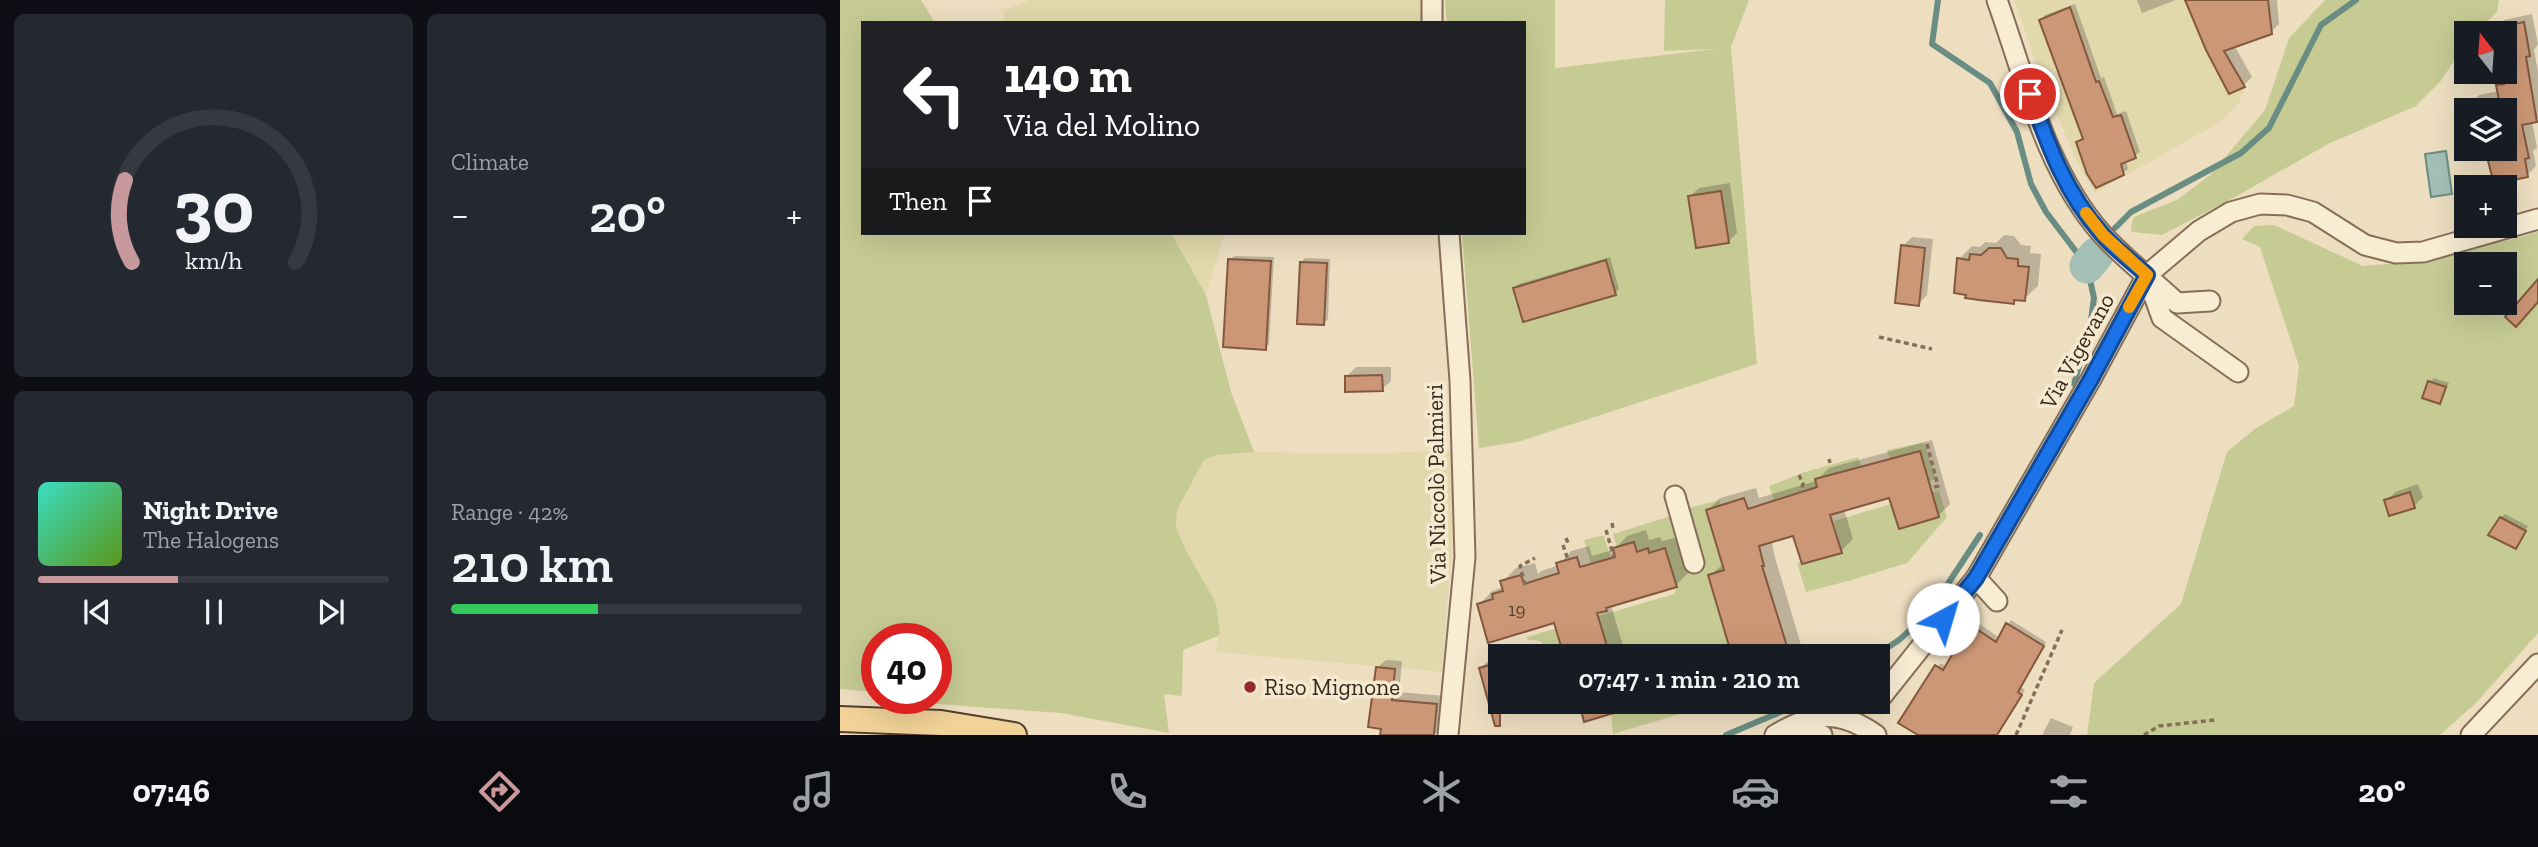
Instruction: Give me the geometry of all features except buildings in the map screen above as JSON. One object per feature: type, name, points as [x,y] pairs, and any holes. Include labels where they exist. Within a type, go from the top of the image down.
[{"type":"main road","points":[[840,719],[1014,735]]},
{"type":"street","points":[[1432,21],[1433,0]]},
{"type":"street","points":[[1997,0],[2053,158],[2070,190],[2103,235],[2177,303],[2210,301]]},
{"type":"street","name":"Via Vigevano","points":[[1890,685],[1976,578],[2091,379],[2147,275],[2199,231],[2231,212],[2260,204],[2287,205],[2313,212],[2365,245],[2396,253],[2423,252],[2538,219]]},
{"type":"street","name":"Via Niccolò Palmieri","points":[[1448,735],[1465,557],[1460,381],[1449,235]]},
{"type":"street","points":[[2147,275],[2162,318],[2238,372]]},
{"type":"street","points":[[1675,496],[1694,563]]},
{"type":"street","points":[[1976,578],[1997,601]]},
{"type":"street","points":[[2471,735],[2538,664]]},
{"type":"street","points":[[1781,732],[1825,714],[1876,735]]},
{"type":"street","name":"Via Vigevano","points":[[1856,729],[1867,714]]},
{"type":"street","points":[[1781,732],[1822,735]]},
{"type":"path","points":[[1879,337],[1933,349]]},
{"type":"path","points":[[1927,444],[1938,486],[1931,488]]},
{"type":"path","points":[[1799,475],[1803,484],[1800,493]]},
{"type":"path","points":[[1606,530],[1614,558]]},
{"type":"path","points":[[1565,542],[1568,559]]},
{"type":"path","points":[[1525,585],[1520,566],[1535,558]]},
{"type":"path","points":[[2016,735],[2062,630]]},
{"type":"path","points":[[2144,735],[2160,726],[2215,720]]},
{"type":"shaded area","points":[[1030,0],[1423,0],[1424,21],[1004,21],[1003,11]]},
{"type":"shaded area","points":[[2014,0],[2188,0],[2199,33],[2229,94],[2245,87],[2239,103],[2222,121],[2095,193],[2081,171],[2043,83]]},
{"type":"shaded area","points":[[1172,235],[1226,235],[1206,295]]},
{"type":"shaded area","points":[[1453,450],[1454,521],[1442,672],[1215,652],[1220,632],[1216,603],[1186,551],[1176,527],[1177,510],[1204,460],[1216,455],[1254,452],[1366,454]]},
{"type":"green space","points":[[840,0],[921,0],[934,21],[861,21],[861,235],[1172,235],[1206,295],[1231,392],[1254,452],[1216,455],[1204,460],[1177,510],[1176,527],[1186,551],[1216,603],[1220,633],[1183,650],[1182,696],[1164,694],[1169,733],[1061,713],[952,705],[952,623],[861,623],[861,691],[840,689]]},
{"type":"green space","points":[[1445,0],[1555,0],[1555,68],[1714,49],[1664,51],[1665,0],[1749,0],[1731,47],[1757,364],[1518,442],[1479,448],[1462,235],[1526,235],[1526,21],[1447,21]]},
{"type":"green space","points":[[2325,0],[2499,0],[2497,12],[2488,21],[2454,21],[2454,61],[2440,82],[2416,106],[2328,144],[2162,235],[2132,232],[2134,217],[2177,200],[2210,175],[2265,110],[2289,38]]},
{"type":"green space","points":[[2274,225],[2363,266],[2454,254],[2454,315],[2517,315],[2517,252],[2463,252],[2538,232],[2538,633],[2477,702],[2440,735],[2087,735],[2094,683],[2181,604],[2227,452],[2256,428],[2294,406],[2299,366],[2260,247],[2242,239],[2254,226]]},
{"type":"green space","points":[[1921,443],[1925,445],[1936,479],[1929,481],[1920,451],[1890,459],[1887,450]]},
{"type":"green space","points":[[1858,457],[1861,466],[1815,479],[1817,487],[1774,501],[1769,486],[1805,472]]},
{"type":"green space","points":[[1939,491],[1947,517],[1907,563],[1806,592],[1797,563],[1842,552],[1834,521],[1891,504],[1899,529],[1939,518],[1932,492]]},
{"type":"green space","points":[[1719,500],[1721,505],[1706,510],[1724,570],[1708,576],[1728,644],[1606,644],[1600,634],[1565,644],[1543,644],[1540,641],[1528,640],[1527,637],[1674,594],[1677,587],[1665,549],[1649,553],[1648,548],[1637,552],[1633,542],[1617,547],[1613,534],[1671,516],[1687,571],[1705,566],[1689,508]]},
{"type":"green space","points":[[1604,536],[1611,559],[1591,564],[1584,540]]},
{"type":"green space","points":[[1611,714],[1680,714],[1613,734]]},
{"type":"water","points":[[2446,151],[2452,194],[2431,197],[2425,154]]},
{"type":"waterway","points":[[1938,0],[1932,44],[1990,83],[2017,132],[2031,184],[2046,212],[2087,266],[2094,298],[2090,327],[2074,384]]},
{"type":"waterway","points":[[2115,228],[2131,212],[2241,153],[2269,128],[2321,25],[2356,0]]},
{"type":"waterway","points":[[2087,266],[2096,255]]},
{"type":"waterway","points":[[1890,646],[1928,614],[1980,535]]},
{"type":"waterway","points":[[1726,735],[1776,714]]},
{"type":"slow traffic","points":[[2086,213],[2103,235],[2147,275],[2129,307]]},
{"type":"place","name":"Riso Mignone","points":[[1250,687]]},
{"type":"route","points":[[1943,619],[1976,578],[2091,379],[2147,275],[2103,235],[2070,190],[2053,158],[2030,94]]}]
